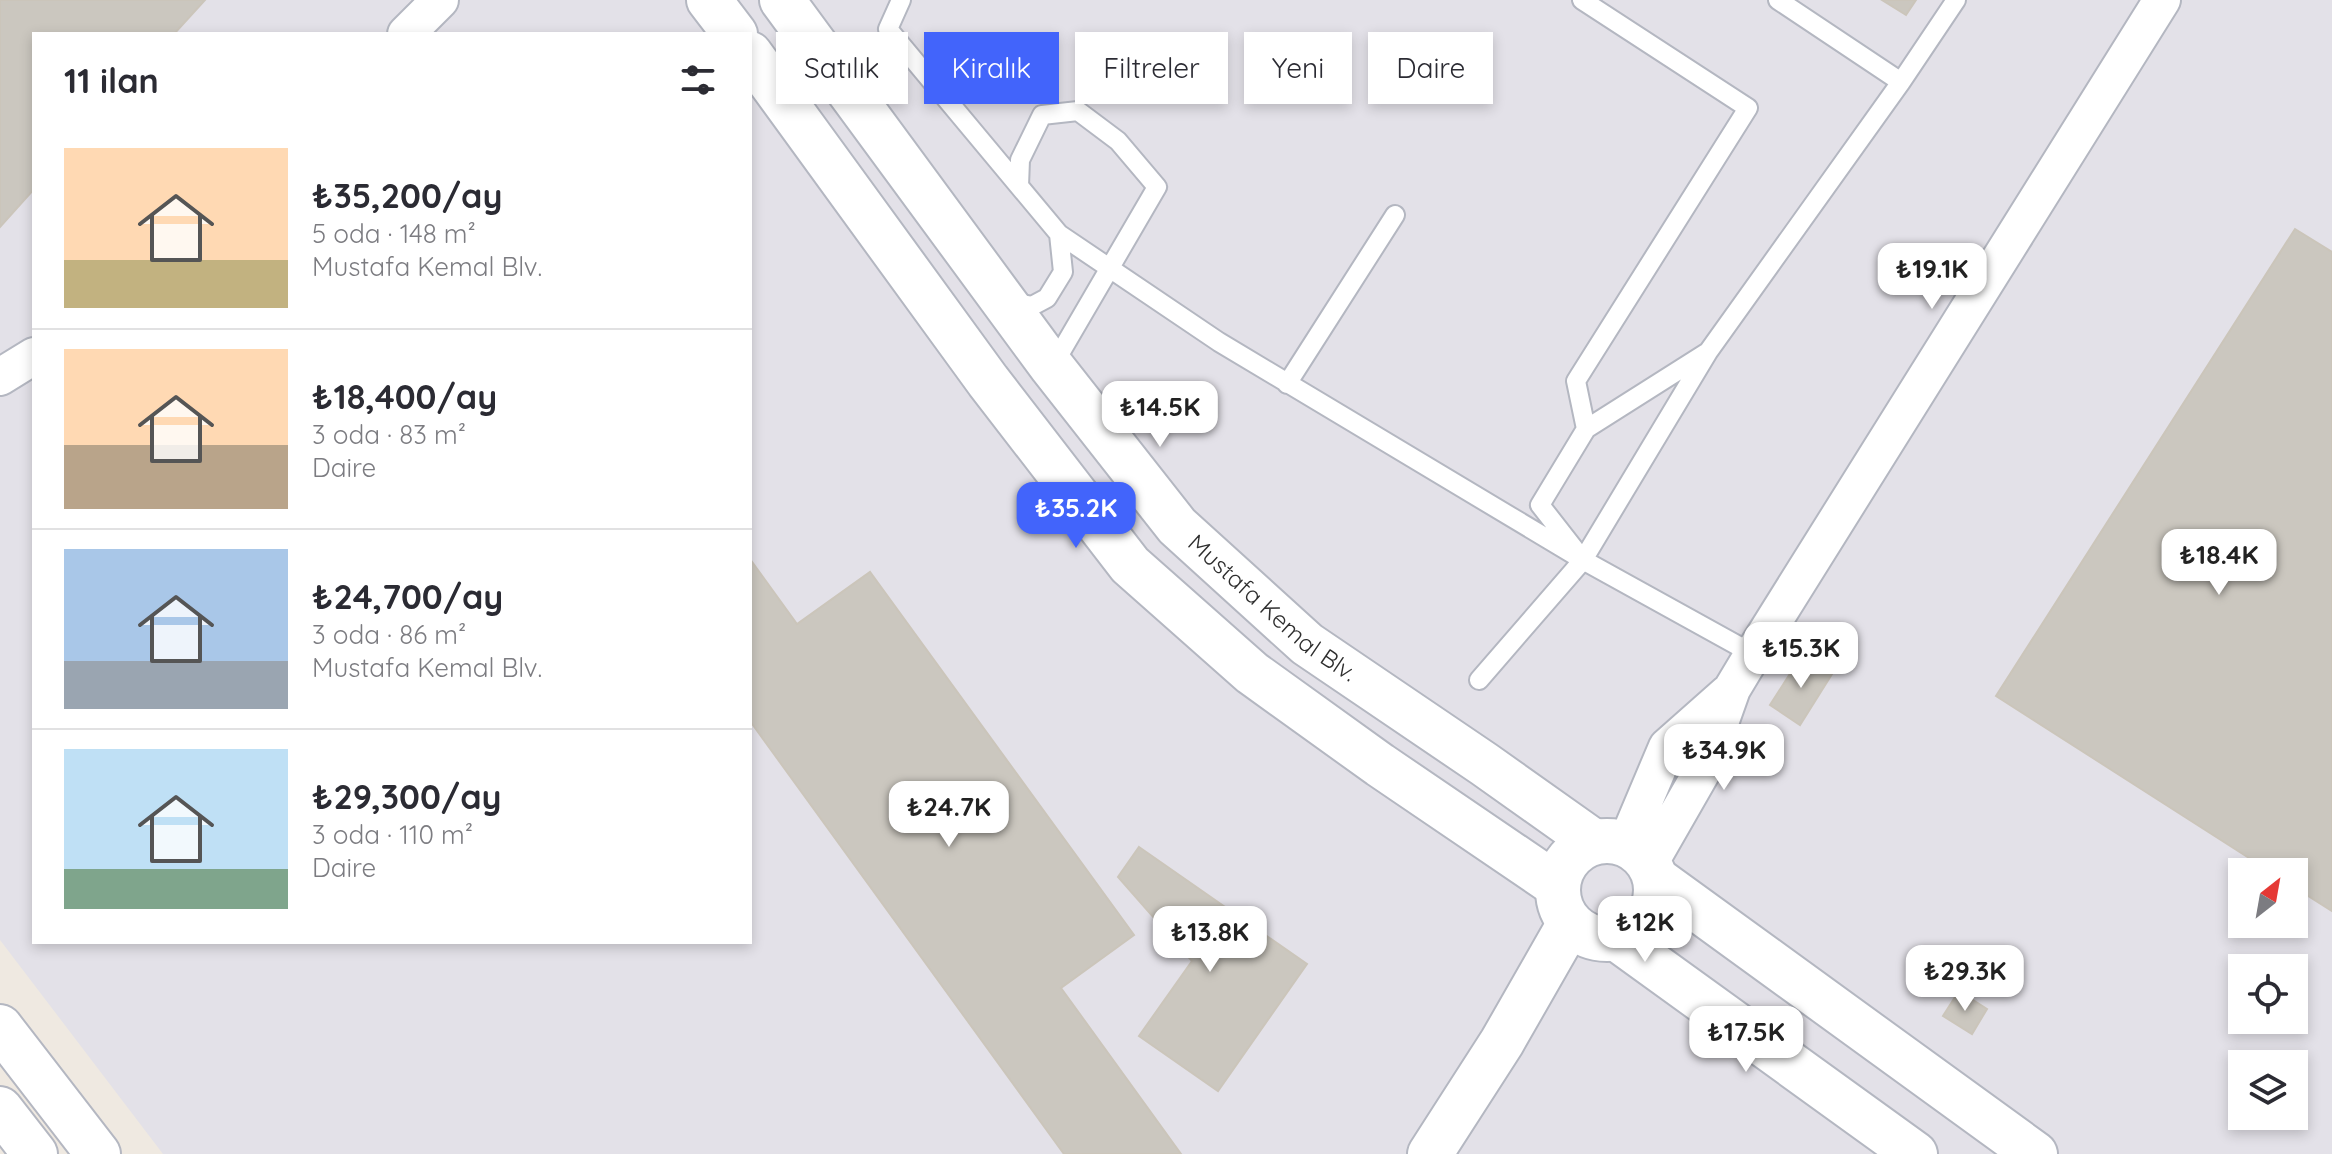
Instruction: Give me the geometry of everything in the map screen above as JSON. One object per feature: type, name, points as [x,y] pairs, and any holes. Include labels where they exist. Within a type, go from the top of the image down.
[{"type":"street","points":[[408,32],[440,0]]},
{"type":"street","points":[[709,0],[733,32]]},
{"type":"street","name":"Mustafa Kemal Blv.","points":[[782,0],[1052,367],[1177,526],[1307,644],[1484,764],[1631,857],[2035,1154]]},
{"type":"street","points":[[1631,857],[1704,768],[1732,689],[2162,0]]},
{"type":"street","points":[[752,57],[988,381],[1130,565],[1252,673],[1380,765],[1586,922],[1915,1154]]},
{"type":"street","points":[[0,377],[32,357]]},
{"type":"street","points":[[1579,849],[1631,857],[1657,895],[1653,910],[1644,923],[1631,933],[1586,922],[1560,875],[1567,861],[1579,849]]},
{"type":"street","points":[[1430,1154],[1502,1042],[1564,982],[1586,922]]},
{"type":"street","points":[[0,1027],[98,1154]]},
{"type":"street","points":[[0,1109],[35,1154]]},
{"type":"lane","points":[[901,0],[888,29],[1059,234],[1287,384],[1583,560],[1753,654]]},
{"type":"lane","points":[[1582,0],[1748,108],[1576,381],[1586,429]]},
{"type":"lane","points":[[1778,0],[1901,82]]},
{"type":"lane","points":[[1479,680],[1583,560],[1708,352],[1956,0]]},
{"type":"lane","points":[[1019,186],[1020,160],[1042,115],[1078,111],[1118,141],[1157,187],[1052,367]]},
{"type":"lane","points":[[1287,384],[1395,215]]},
{"type":"lane","points":[[1006,301],[1032,306],[1047,298],[1063,272],[1059,234]]},
{"type":"lane","points":[[1583,560],[1540,505],[1586,429],[1708,352]]},
{"type":"shaded area","points":[[0,0],[2332,0],[2332,1154],[163,1154],[0,940]]},
{"type":"building","points":[[0,0],[205,0],[176,32],[32,32],[32,191],[0,227]]},
{"type":"building","points":[[1882,0],[1916,0],[1906,15]]},
{"type":"building","points":[[2295,229],[2332,252],[2332,911],[2308,896],[2308,858],[2249,858],[1996,696]]},
{"type":"building","points":[[752,562],[797,624],[870,572],[1134,935],[1061,988],[1181,1154],[1064,1154],[752,724]]},
{"type":"building","points":[[1802,655],[1832,674],[1800,725],[1770,705]]},
{"type":"building","points":[[1139,847],[1307,964],[1218,1091],[1139,1036],[1192,961],[1118,877]]},
{"type":"building","points":[[1959,991],[1987,1009],[1972,1034],[1943,1016]]}]
